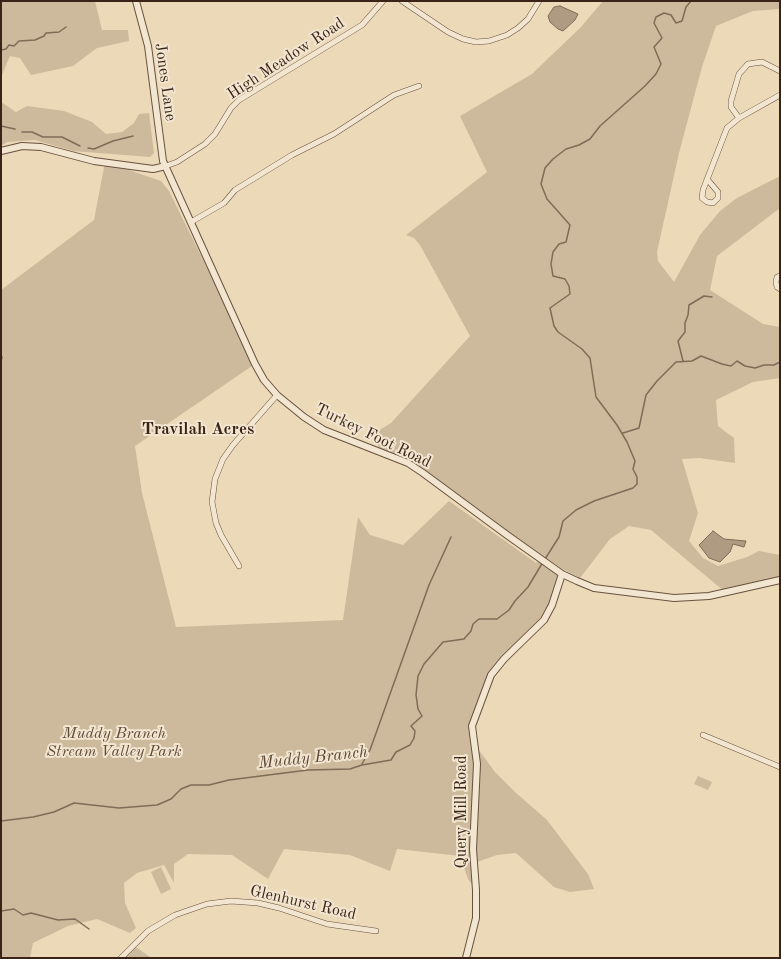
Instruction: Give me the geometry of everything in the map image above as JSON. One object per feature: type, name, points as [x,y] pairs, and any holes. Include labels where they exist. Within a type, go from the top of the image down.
[{"type":"street","name":"Jones Lane","points":[[136,1],[148,46],[160,146],[162,158],[166,166]]},
{"type":"street","name":"High Meadow Road","points":[[166,166],[177,162],[205,144],[214,134],[231,108],[239,100],[362,25],[383,1]]},
{"type":"street","points":[[402,1],[448,32],[463,40],[489,42],[507,35],[518,28],[528,19],[539,1]]},
{"type":"street","points":[[739,118],[731,107],[731,101],[739,74],[748,64],[762,62],[780,72]]},
{"type":"street","points":[[191,222],[224,203],[235,190],[250,180],[292,155],[334,134],[394,95],[419,86]]},
{"type":"street","points":[[707,179],[727,128],[739,118],[780,95]]},
{"type":"street","points":[[1,151],[22,146],[41,147],[94,161],[153,168],[166,166]]},
{"type":"street","name":"Turkey Foot Road","points":[[166,166],[255,364],[264,380],[277,395],[304,417],[324,430],[408,463],[562,574],[594,588],[674,598],[709,596],[780,580]]},
{"type":"street","points":[[780,276],[777,277],[776,282],[777,287],[780,289]]},
{"type":"street","points":[[239,566],[221,535],[216,523],[212,502],[215,479],[223,459],[233,445],[277,395]]},
{"type":"street","name":"Query Mill Road","points":[[466,958],[476,918],[476,890],[473,849],[475,794],[478,764],[472,726],[491,675],[504,659],[544,620],[552,605],[562,574]]},
{"type":"street","points":[[703,735],[780,767]]},
{"type":"street","name":"Glenhurst Road","points":[[121,958],[148,931],[169,918],[193,907],[231,901],[258,903],[279,908],[327,924],[376,931]]},
{"type":"green space","points":[[1,1],[95,1],[102,30],[128,30],[129,41],[97,48],[73,66],[31,75],[20,58],[10,56],[1,77]]},
{"type":"green space","points":[[603,1],[780,1],[780,9],[753,11],[716,26],[702,67],[679,153],[657,252],[658,261],[674,282],[700,235],[720,211],[737,198],[780,176],[780,208],[717,256],[710,290],[763,324],[780,327],[780,378],[753,382],[716,400],[718,426],[734,438],[735,463],[700,458],[682,459],[698,513],[689,541],[703,558],[718,566],[747,557],[759,551],[780,555],[780,580],[725,592],[651,530],[629,526],[610,539],[580,578],[564,570],[512,534],[421,467],[401,456],[379,448],[377,443],[374,442],[375,439],[373,434],[391,423],[470,336],[420,245],[414,238],[406,235],[487,172],[460,116],[532,74],[581,27]]},
{"type":"green space","points":[[1,102],[16,112],[27,106],[64,111],[92,122],[106,134],[122,132],[134,123],[139,114],[149,113],[154,153],[150,157],[73,151],[35,140],[7,142],[1,146]]},
{"type":"green space","name":"Muddy Branch Stream Valley Park","points":[[105,162],[161,181],[169,191],[213,280],[252,366],[135,446],[142,493],[176,627],[343,620],[358,517],[370,535],[403,545],[449,501],[536,563],[539,561],[557,575],[557,581],[549,604],[541,617],[532,630],[489,674],[469,725],[470,738],[495,772],[547,820],[588,874],[594,889],[570,892],[554,887],[516,853],[497,855],[474,863],[476,890],[468,879],[460,856],[397,849],[390,871],[350,855],[284,849],[268,879],[232,855],[188,854],[174,864],[174,883],[164,865],[137,873],[124,883],[125,903],[136,928],[130,933],[97,919],[68,926],[33,943],[30,958],[1,958],[1,290],[94,220]]},
{"type":"green space","points":[[698,776],[712,782],[708,790],[694,784]]},
{"type":"green space","points":[[161,867],[171,889],[161,894],[151,872]]},
{"type":"green space","points":[[133,945],[150,957],[154,958],[121,958]]},
{"type":"shaded area","points":[[560,6],[578,14],[575,20],[563,31],[558,29],[550,22],[548,16],[554,7]]},
{"type":"shaded area","points":[[713,531],[724,539],[746,541],[744,547],[733,544],[730,552],[720,562],[709,558],[699,545]]},
{"type":"waterway","name":"Muddy Branch","points":[[545,559],[559,537],[563,521],[576,510],[594,501],[633,488],[637,484],[637,477],[633,469],[635,461],[627,442],[617,425],[596,397],[590,358],[582,349],[558,332],[554,326],[550,308],[570,294],[569,286],[565,279],[553,276],[551,264],[553,252],[559,244],[566,242],[570,225],[547,199],[541,184],[545,168],[553,159],[566,149],[579,145],[590,139],[600,126],[645,86],[656,74],[661,64],[654,47],[662,38],[654,23],[656,17],[664,13],[671,15],[676,23],[682,21],[686,7],[691,1]]},
{"type":"waterway","points":[[1,50],[6,49],[9,45],[14,46],[19,41],[35,40],[44,36],[46,33],[59,32],[66,27]]},
{"type":"waterway","points":[[1,126],[15,129]]},
{"type":"waterway","points":[[22,132],[32,132],[43,137],[62,137],[80,146]]},
{"type":"waterway","points":[[88,148],[94,149],[113,141],[133,136]]},
{"type":"waterway","points":[[683,361],[678,341],[685,332],[685,323],[689,305],[704,296],[712,297]]},
{"type":"waterway","points":[[623,433],[639,428],[646,395],[657,381],[676,362],[692,361],[701,356],[722,364],[731,366],[737,361],[745,366],[755,368],[764,365],[774,365],[780,362]]},
{"type":"waterway","points":[[1,361],[2,357]]},
{"type":"waterway","points":[[362,764],[370,750],[429,585],[451,537]]},
{"type":"waterway","name":"Muddy Branch","points":[[1,821],[33,817],[54,812],[74,803],[119,808],[157,805],[171,799],[181,789],[191,785],[209,785],[229,780],[308,770],[350,769],[362,765],[391,760],[396,752],[410,745],[414,738],[415,731],[411,726],[422,716],[418,709],[416,695],[418,676],[424,664],[443,642],[464,639],[471,631],[473,624],[479,619],[497,619],[509,610],[528,587],[543,562]]},
{"type":"waterway","points":[[1,911],[14,909],[23,915],[31,913],[58,920],[75,919],[89,929]]},
{"type":"district","name":"Travilah Acres","points":[[198,430]]}]
